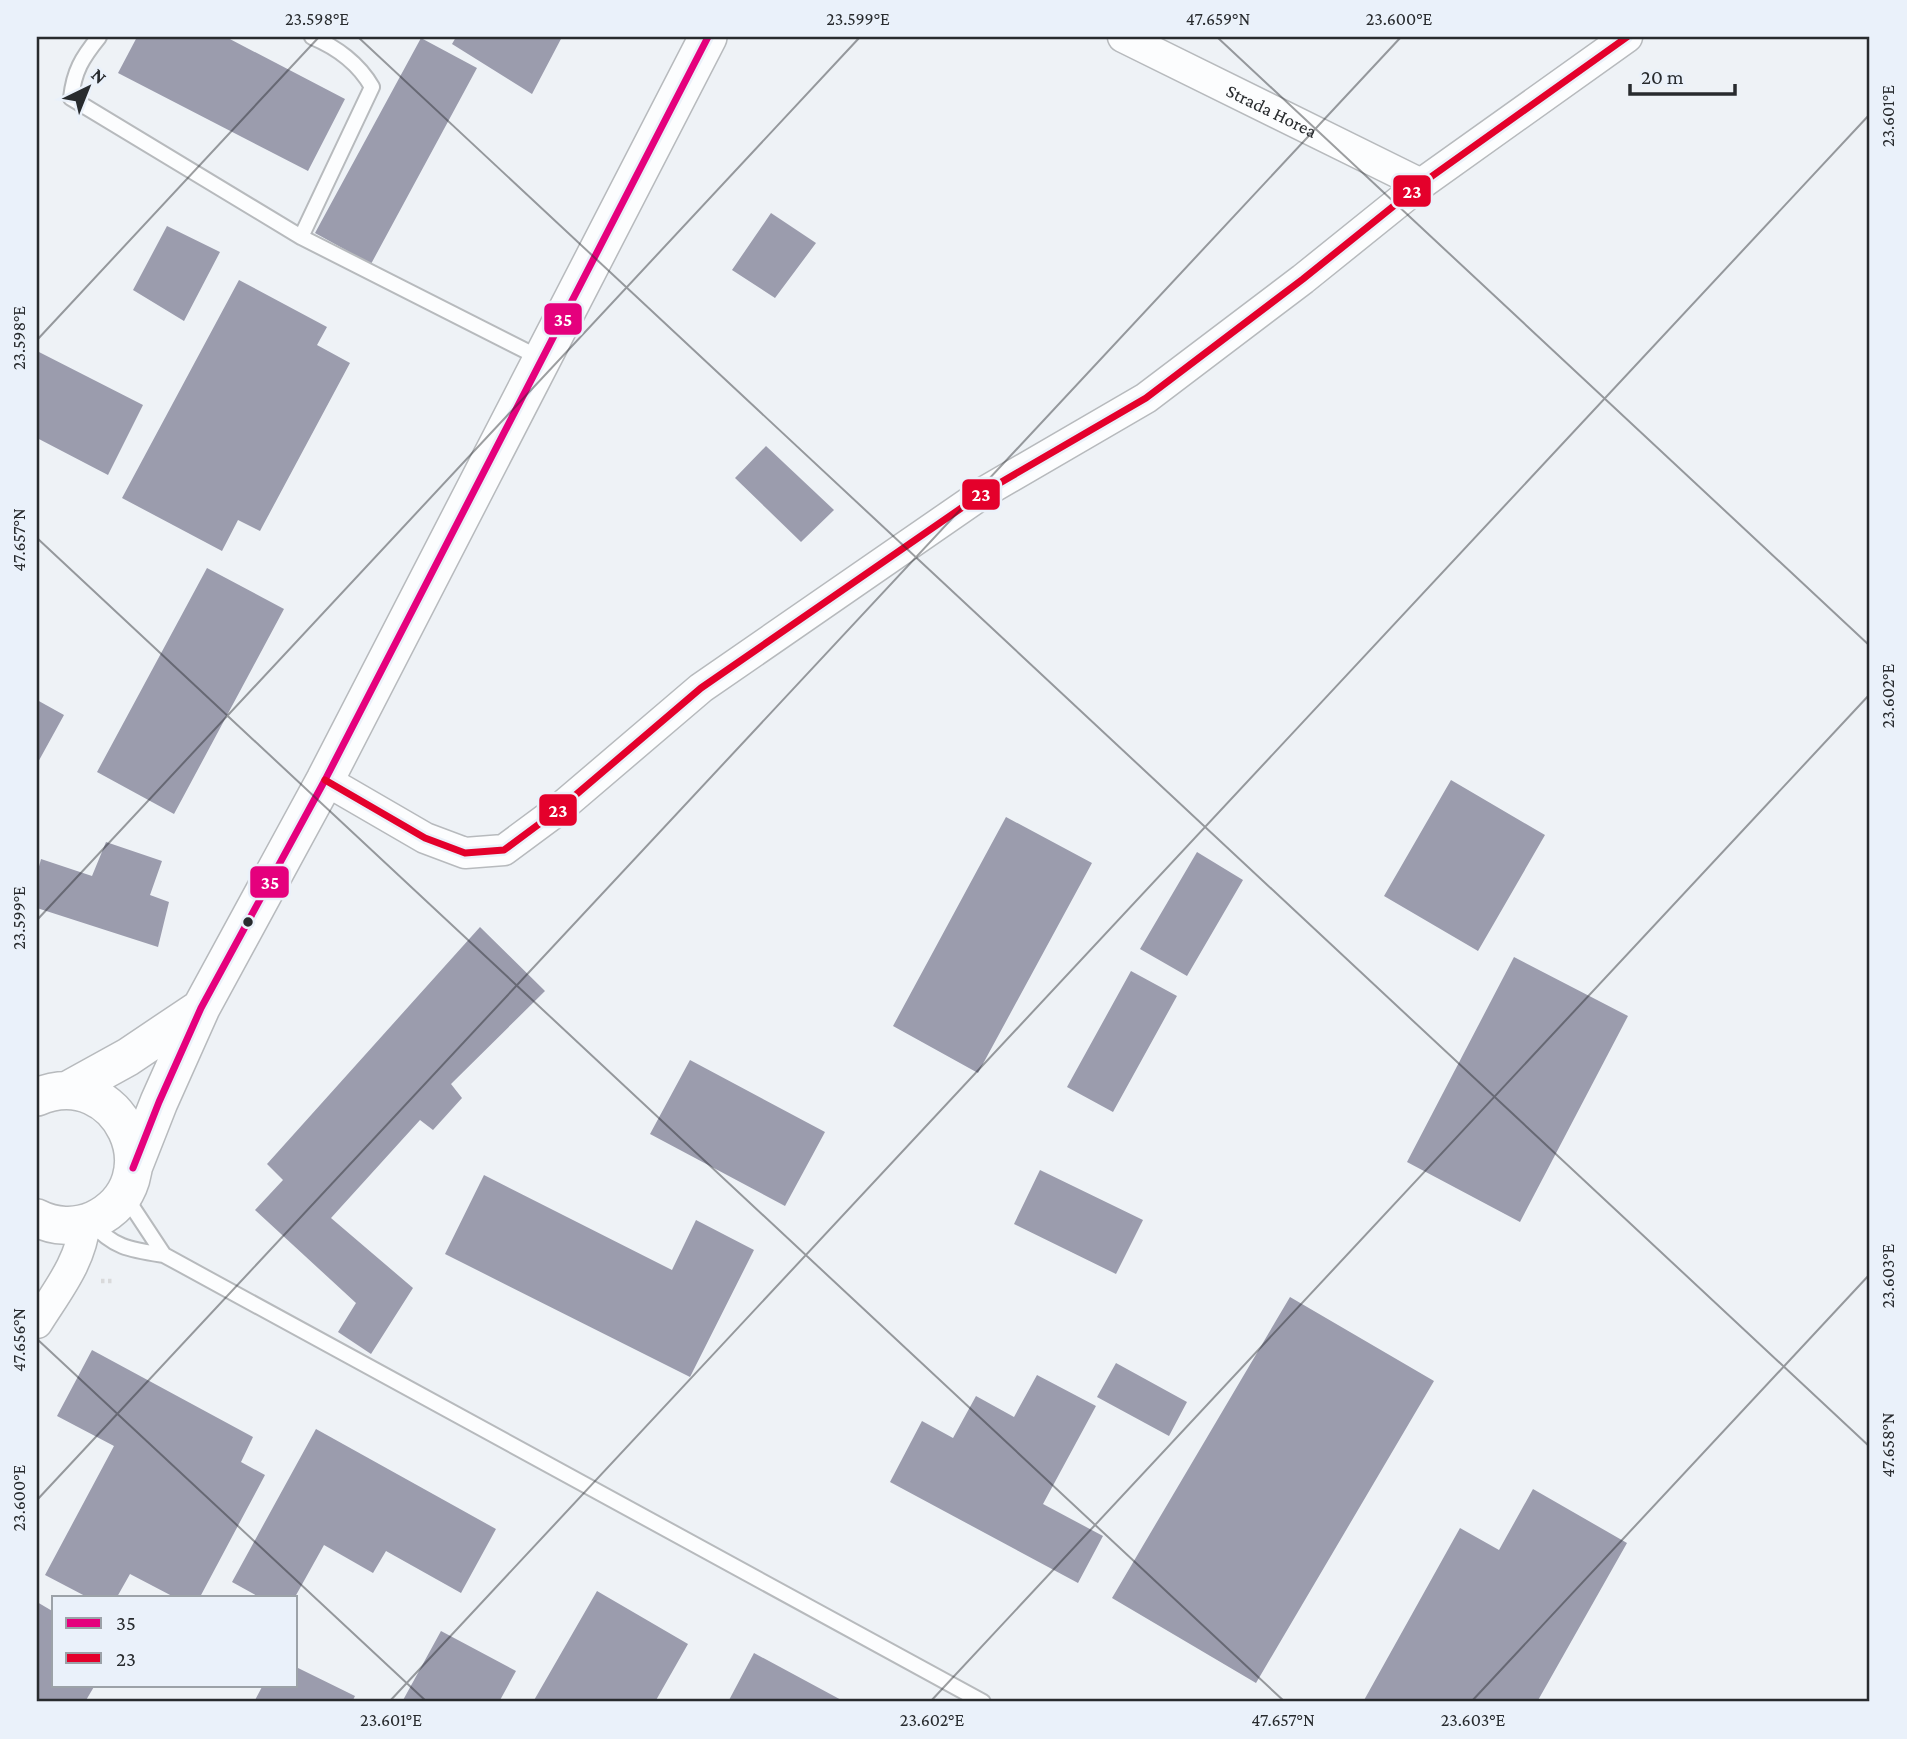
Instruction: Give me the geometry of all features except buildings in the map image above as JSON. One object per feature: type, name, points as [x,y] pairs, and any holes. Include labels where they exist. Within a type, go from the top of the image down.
[{"type":"street","points":[[37,1219],[44,1223],[65,1226],[88,1222],[113,1207],[131,1177],[163,1090],[201,1008],[324,780],[708,37]]},
{"type":"street","name":"Strada Horea","points":[[1123,37],[1421,184]]},
{"type":"street","points":[[324,780],[425,838],[465,853],[504,850],[558,810],[701,688],[986,491],[1146,398],[1303,279],[1421,184],[1627,37]]},
{"type":"street","points":[[53,1093],[128,1058],[201,1008]]},
{"type":"street","points":[[53,1093],[100,1100],[113,1110],[123,1122],[134,1152],[131,1177]]},
{"type":"street","points":[[37,1323],[75,1262],[88,1222]]},
{"type":"lane","points":[[99,37],[84,57],[74,77],[71,99],[301,237],[542,359]]},
{"type":"lane","points":[[301,237],[372,88],[366,76],[334,46],[312,37]]},
{"type":"lane","points":[[131,1177],[133,1208],[164,1255]]},
{"type":"lane","points":[[88,1222],[117,1245],[164,1255],[983,1702]]},
{"type":"transit line","name":"35","points":[[133,1168],[201,1008],[325,780],[708,37]]},
{"type":"transit line","name":"23","points":[[325,780],[425,838],[465,853],[504,850],[558,810],[701,688],[986,491],[1146,398],[1303,279],[1421,184],[1627,37]]}]
